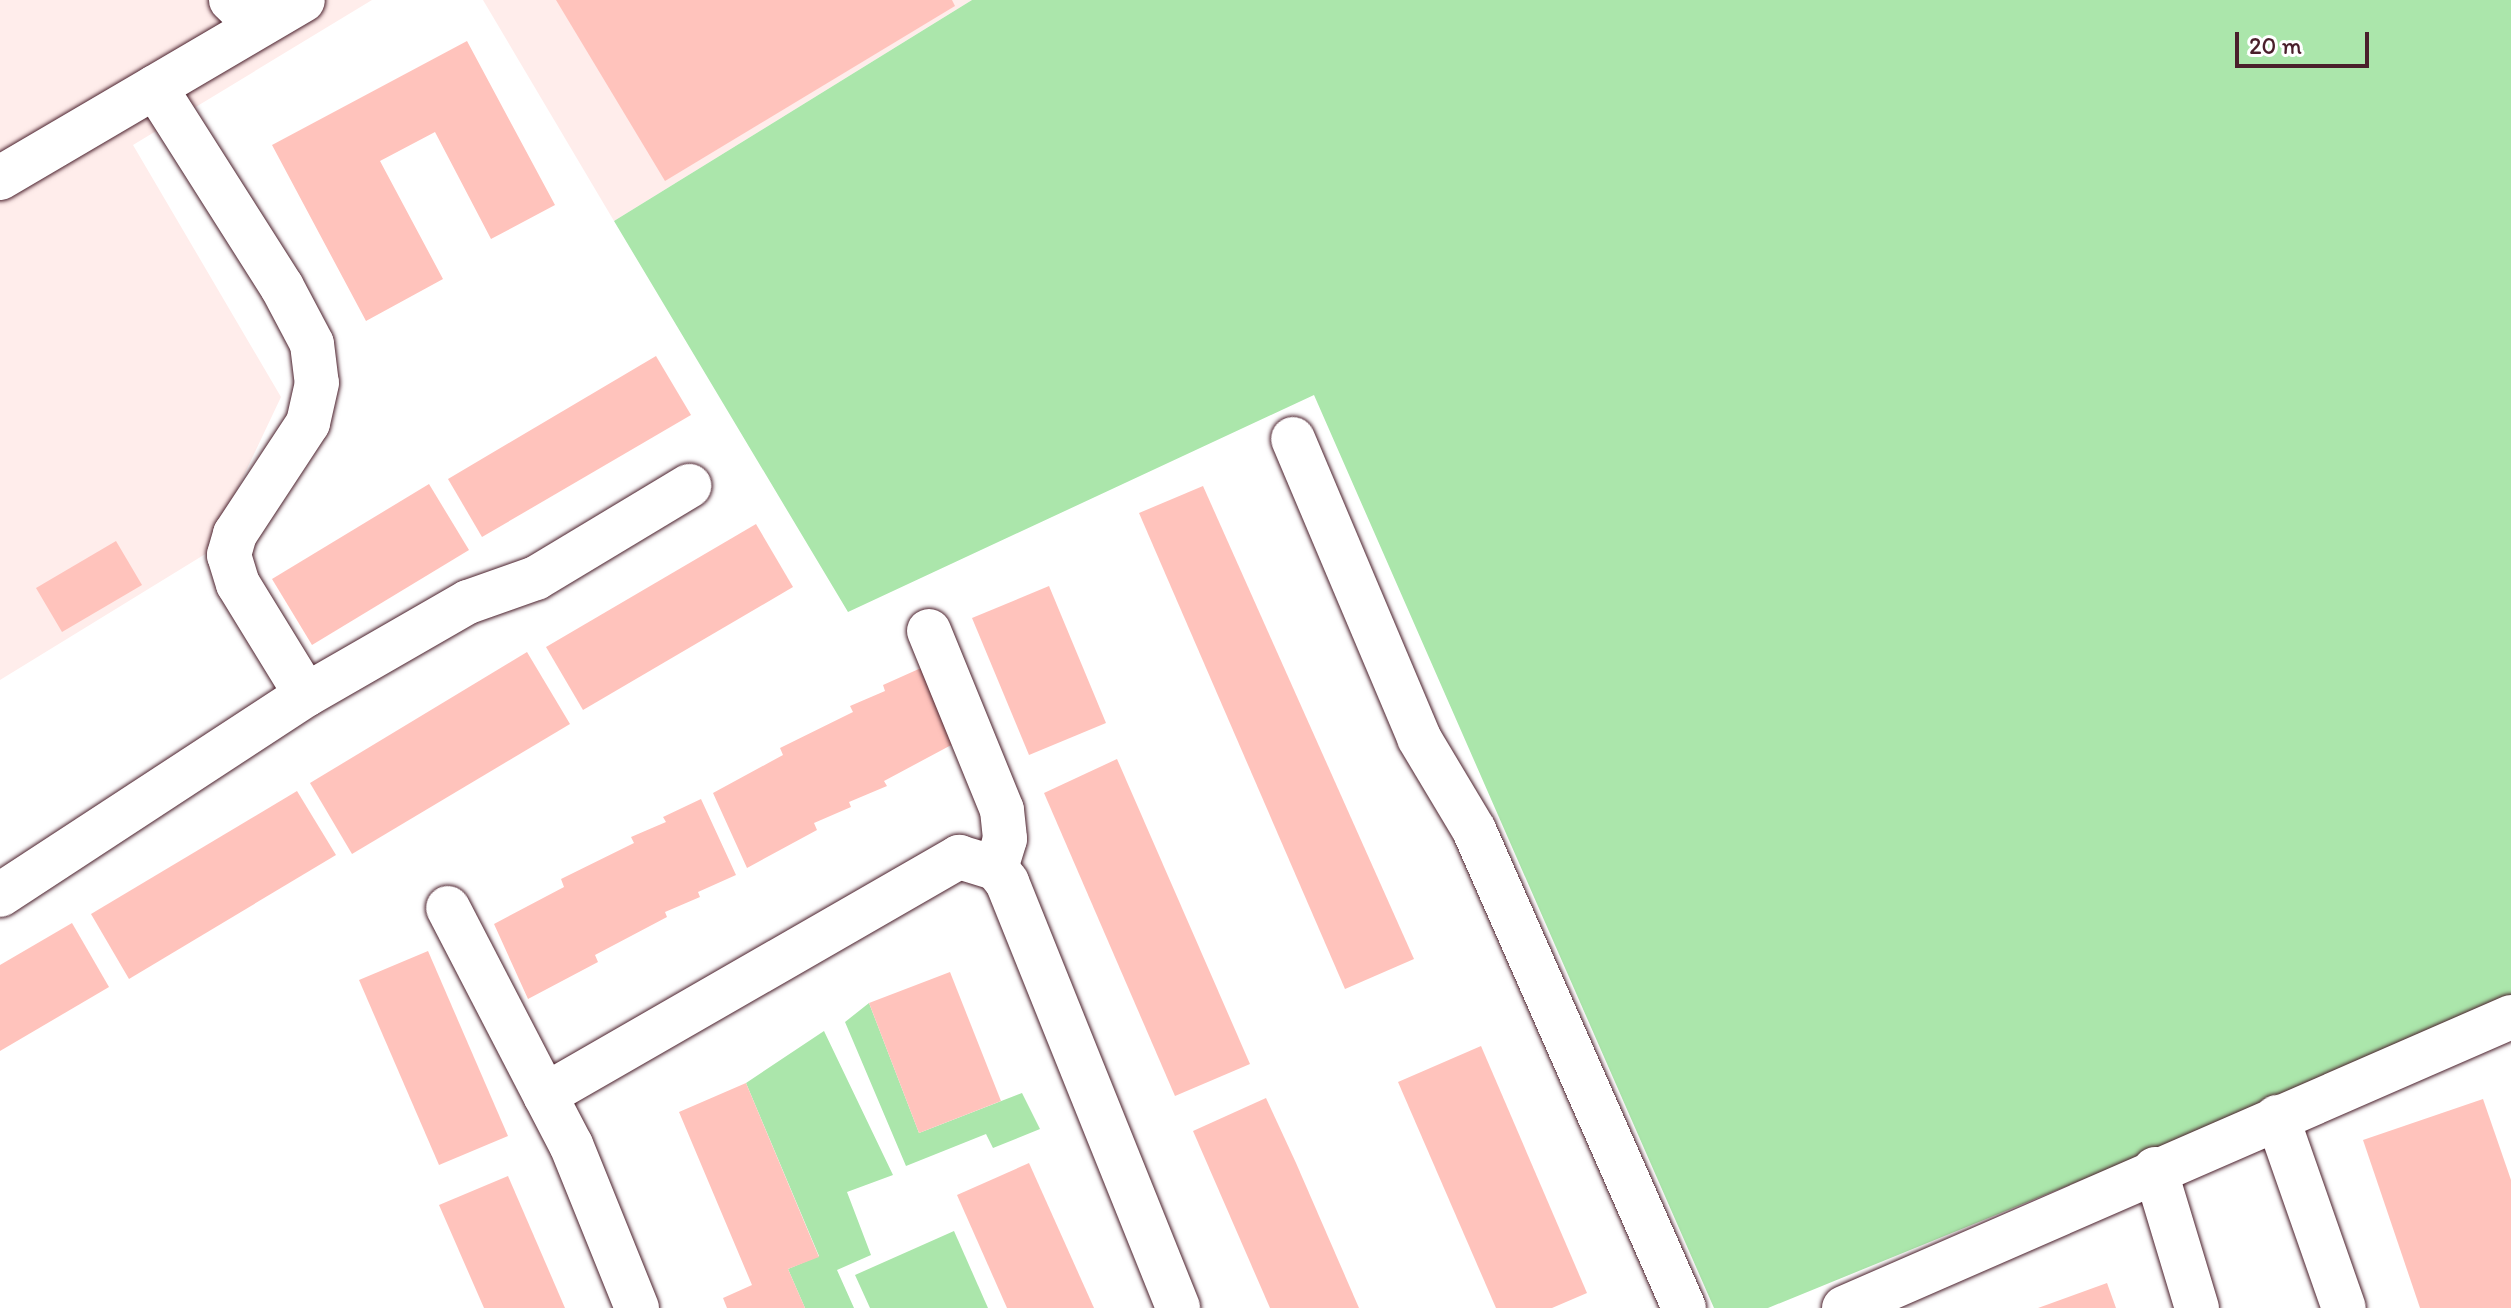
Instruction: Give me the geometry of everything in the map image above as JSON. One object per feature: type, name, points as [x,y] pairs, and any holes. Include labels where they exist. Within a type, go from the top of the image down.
[{"type":"street","points":[[0,178],[155,87],[245,13],[303,0]]},
{"type":"street","points":[[155,87],[282,287],[312,344],[317,383],[308,423],[235,534],[229,555],[238,584],[306,695]]},
{"type":"street","points":[[1293,439],[1419,738],[1474,830],[1684,1308]]},
{"type":"street","points":[[0,895],[306,695],[468,602],[536,578],[689,486]]},
{"type":"street","points":[[929,631],[1002,810],[1005,839],[996,868]]},
{"type":"street","points":[[545,1095],[959,857],[996,868],[1007,882],[1178,1308]]},
{"type":"street","points":[[448,908],[571,1145],[637,1308]]},
{"type":"street","points":[[1844,1308],[2155,1169],[2511,1017]]},
{"type":"street","points":[[2277,1117],[2344,1308]]},
{"type":"street","points":[[2155,1169],[2197,1308]]},
{"type":"shaded area","points":[[0,0],[372,0],[133,145],[281,397],[207,553],[0,680]]},
{"type":"shaded area","points":[[483,0],[972,0],[614,221]]},
{"type":"green space","points":[[972,0],[2511,0],[2511,1005],[1768,1308],[1714,1308],[1314,395],[848,612],[614,221]]},
{"type":"green space","points":[[869,1003],[919,1133],[1022,1093],[1040,1129],[993,1148],[986,1134],[906,1166],[845,1022]]},
{"type":"green space","points":[[824,1031],[893,1175],[847,1192],[871,1255],[837,1270],[854,1308],[805,1308],[788,1269],[819,1256],[746,1083]]},
{"type":"green space","points":[[954,1231],[988,1308],[870,1308],[855,1275]]},
{"type":"building","points":[[556,0],[952,0],[955,6],[665,181]]},
{"type":"building","points":[[467,41],[555,205],[491,239],[435,132],[380,161],[443,279],[366,321],[272,145]]},
{"type":"building","points":[[656,356],[691,415],[482,537],[448,479]]},
{"type":"building","points":[[429,484],[469,550],[312,645],[272,579]]},
{"type":"building","points":[[1203,486],[1414,959],[1345,989],[1139,513]]},
{"type":"building","points":[[756,524],[793,587],[583,710],[546,647]]},
{"type":"building","points":[[116,541],[142,585],[62,632],[36,588]]},
{"type":"building","points":[[1049,586],[1106,723],[1029,755],[972,618]]},
{"type":"building","points":[[527,652],[570,724],[352,854],[310,783]]},
{"type":"building","points":[[921,668],[955,743],[884,781],[887,786],[849,802],[851,807],[814,823],[817,830],[747,868],[713,793],[783,755],[780,748],[853,712],[850,706],[885,691],[883,685]]},
{"type":"building","points":[[1117,759],[1250,1064],[1175,1096],[1044,793]]},
{"type":"building","points":[[297,791],[336,855],[129,979],[91,914]]},
{"type":"building","points":[[701,799],[736,875],[698,892],[700,897],[665,912],[667,917],[595,955],[598,962],[528,999],[494,924],[564,887],[561,879],[634,843],[631,837],[666,822],[663,817]]},
{"type":"building","points":[[72,923],[109,987],[0,1051],[0,965]]},
{"type":"building","points":[[428,951],[508,1136],[439,1165],[359,980]]},
{"type":"building","points":[[950,972],[1001,1101],[919,1133],[869,1003]]},
{"type":"building","points":[[1481,1046],[1587,1293],[1552,1308],[1496,1308],[1398,1082]]},
{"type":"building","points":[[746,1083],[819,1257],[788,1269],[805,1308],[727,1308],[723,1298],[752,1285],[679,1112]]},
{"type":"building","points":[[1266,1098],[1359,1308],[1270,1308],[1193,1131]]},
{"type":"building","points":[[2483,1099],[2511,1180],[2511,1308],[2420,1308],[2363,1140]]},
{"type":"building","points":[[1029,1163],[1094,1308],[1007,1308],[957,1195]]},
{"type":"building","points":[[508,1176],[565,1308],[484,1308],[439,1205]]},
{"type":"building","points":[[2107,1283],[2116,1308],[2038,1308]]}]
